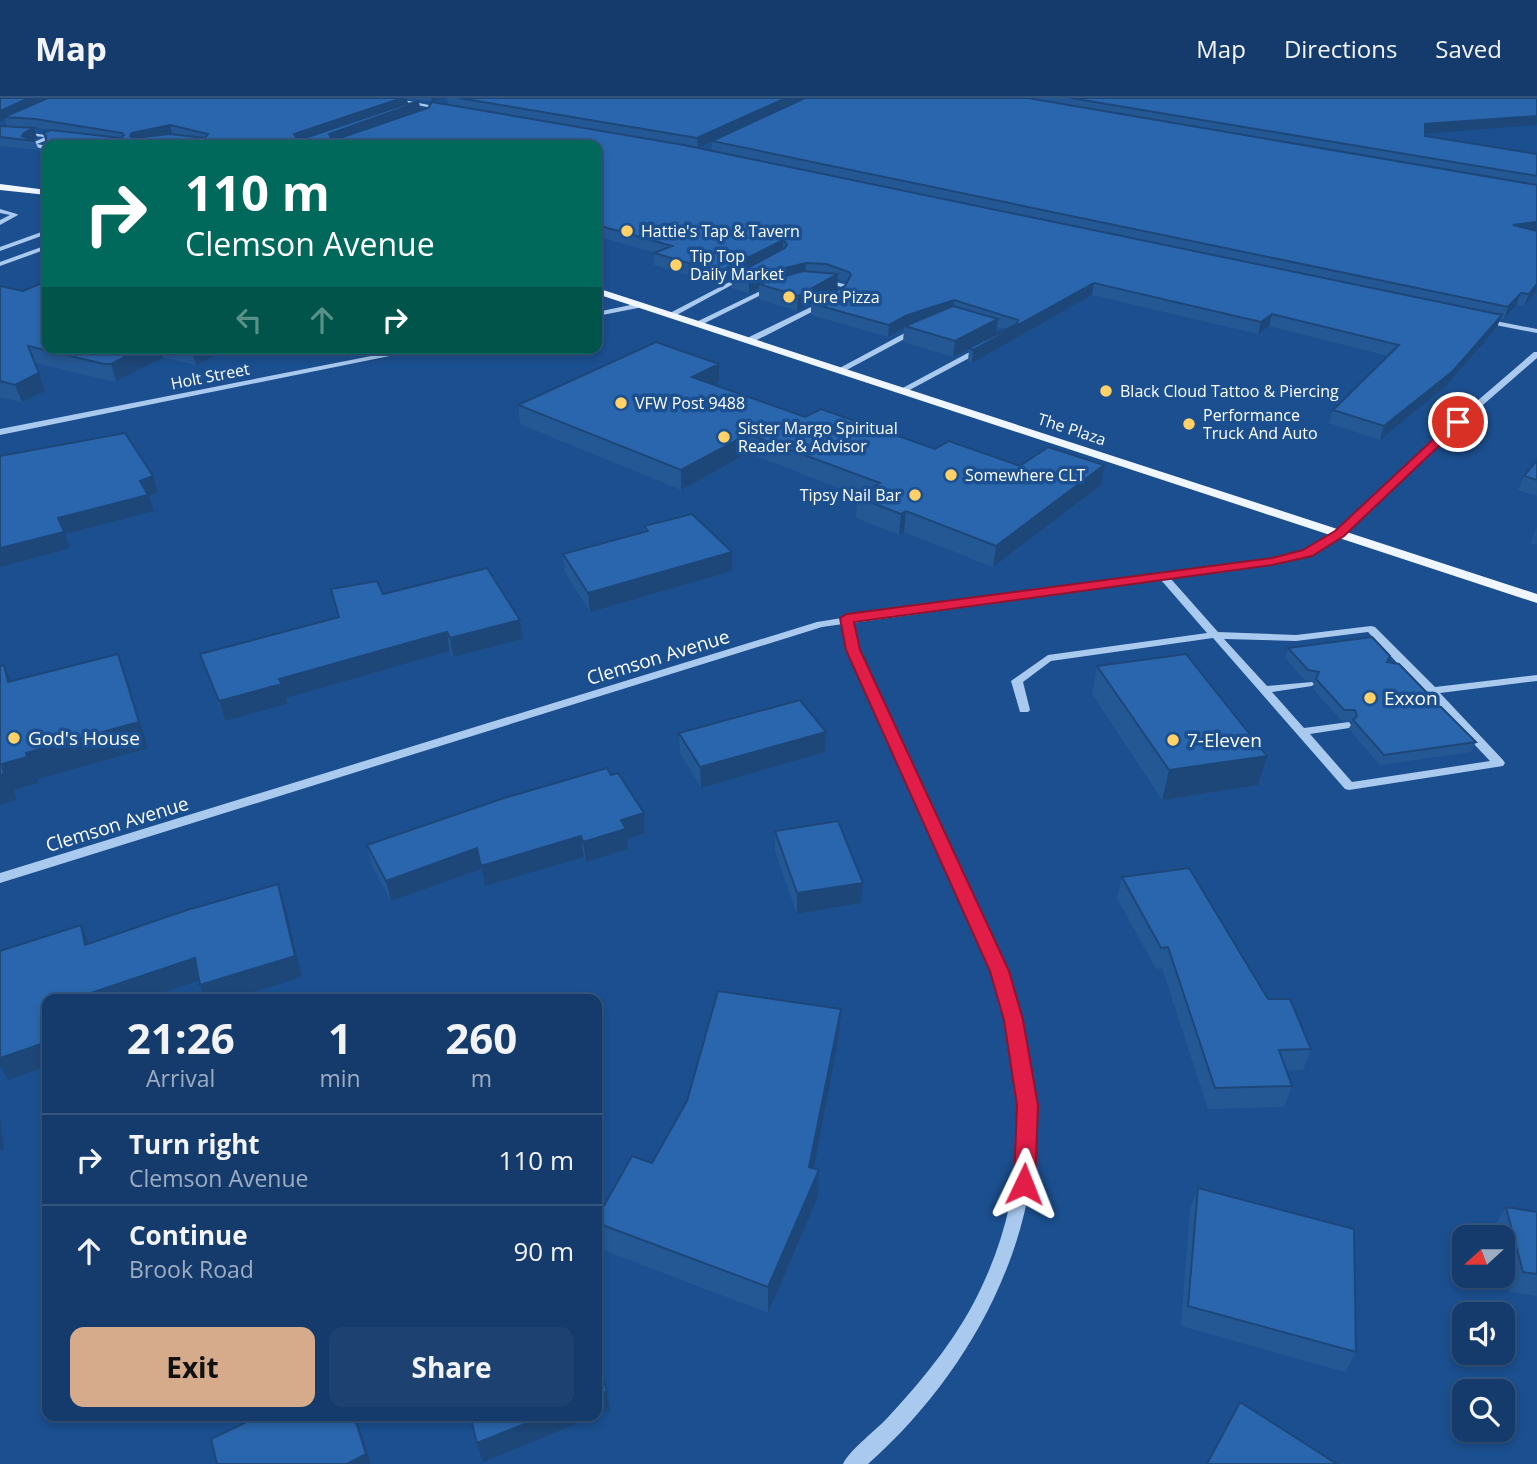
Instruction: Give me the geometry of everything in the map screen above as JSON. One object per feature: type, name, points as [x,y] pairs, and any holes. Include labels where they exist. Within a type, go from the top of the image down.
[{"type":"main road","points":[[0,187],[42,192]]},
{"type":"main road","name":"The Plaza","points":[[602,293],[1537,599]]},
{"type":"street","points":[[386,98],[452,110]]},
{"type":"street","points":[[406,110],[444,102]]},
{"type":"street","points":[[427,114],[432,106]]},
{"type":"street","points":[[0,131],[62,137]]},
{"type":"street","points":[[42,147],[31,145],[52,135]]},
{"type":"street","points":[[0,211],[15,215],[0,223]]},
{"type":"street","points":[[0,248],[42,234]]},
{"type":"street","points":[[5,239],[19,242]]},
{"type":"street","points":[[0,264],[42,249]]},
{"type":"street","points":[[670,315],[759,269]]},
{"type":"street","points":[[748,341],[841,295],[845,286],[829,279],[818,278]]},
{"type":"street","points":[[696,324],[783,282]]},
{"type":"street","points":[[602,313],[640,305]]},
{"type":"street","points":[[1473,318],[1537,331]]},
{"type":"street","points":[[838,371],[908,332],[930,325]]},
{"type":"street","points":[[901,391],[988,346]]},
{"type":"street","name":"Holt Street","points":[[0,432],[395,354]]},
{"type":"street","name":"Clemson Avenue","points":[[0,878],[821,624],[847,618],[1272,562],[1307,553],[1339,534],[1458,422],[1537,355]]},
{"type":"street","points":[[1024,710],[1017,681],[1048,658],[1214,635],[1296,638],[1371,629],[1499,763],[1349,786],[1214,635],[1164,576]]},
{"type":"street","points":[[847,618],[853,650],[999,971],[1013,1020],[1028,1105],[1024,1184],[1015,1226],[981,1312],[955,1354],[885,1438],[853,1464]]},
{"type":"street","points":[[1391,670],[1409,667]]},
{"type":"street","points":[[1432,691],[1537,678]]},
{"type":"street","points":[[1263,690],[1308,684]]},
{"type":"street","points":[[1434,713],[1451,710]]},
{"type":"street","points":[[1301,732],[1345,725]]},
{"type":"building","points":[[0,98],[29,98],[0,111]]},
{"type":"building","points":[[48,98],[402,98],[294,134],[296,138],[305,138],[419,102],[329,134],[331,138],[340,138],[428,108],[432,102],[684,145],[1502,315],[1453,371],[1384,426],[1333,410],[1399,345],[1272,314],[1261,322],[1094,283],[973,350],[969,348],[1017,324],[1018,320],[954,300],[905,316],[889,325],[811,303],[845,286],[851,275],[826,264],[806,263],[765,273],[749,281],[732,276],[785,248],[787,244],[783,240],[719,272],[654,253],[672,246],[602,226],[602,140],[46,140],[43,133],[51,130],[121,138],[124,135],[35,119],[4,117]],"holes":[[[170,125],[208,134],[205,138],[170,134],[133,138],[130,136],[132,133]]]},
{"type":"building","points":[[459,98],[786,98],[697,138]]},
{"type":"building","points":[[805,98],[1028,98],[1537,185],[1537,222],[1513,225],[1537,231],[1537,284],[1529,294],[1521,293],[1508,307],[712,141]]},
{"type":"building","points":[[1071,98],[1537,98],[1537,116],[1425,124],[1425,136],[1537,154],[1537,176]]},
{"type":"building","points":[[0,126],[34,128],[22,136],[35,141],[0,137]]},
{"type":"building","points":[[803,271],[838,274],[798,296],[759,284]]},
{"type":"building","points":[[42,283],[42,349],[28,346],[39,373],[15,385],[0,381],[0,286],[23,291]]},
{"type":"building","points":[[953,306],[998,319],[955,341],[905,326]]},
{"type":"building","points":[[656,342],[719,364],[692,377],[805,417],[821,409],[935,449],[949,441],[1020,466],[1048,447],[1104,465],[996,546],[906,511],[901,514],[857,497],[880,483],[748,434],[681,470],[518,405]]},
{"type":"building","points":[[62,354],[131,354],[111,364]]},
{"type":"building","points":[[125,433],[153,476],[140,481],[148,495],[58,518],[64,532],[0,548],[0,456]]},
{"type":"building","points":[[1537,460],[1537,480],[1524,476]]},
{"type":"building","points":[[692,514],[732,552],[588,593],[563,554],[648,531],[644,526]]},
{"type":"building","points":[[487,568],[520,620],[450,638],[447,632],[279,679],[282,684],[219,701],[200,654],[339,617],[331,589],[377,581],[383,594]]},
{"type":"building","name":"Exxon","points":[[1372,637],[1390,656],[1387,662],[1399,664],[1433,699],[1430,705],[1441,707],[1476,742],[1384,755],[1353,720],[1357,716],[1355,710],[1344,710],[1316,679],[1319,672],[1308,670],[1288,648]]},
{"type":"building","points":[[118,654],[139,722],[26,753],[27,757],[2,764],[4,774],[0,775],[0,666],[4,665],[8,682]]},
{"type":"building","points":[[1186,654],[1267,756],[1169,770],[1097,666]]},
{"type":"building","points":[[800,700],[826,732],[700,767],[679,733]]},
{"type":"building","points":[[607,768],[611,775],[618,773],[644,813],[621,820],[626,829],[583,842],[581,836],[481,866],[477,848],[386,881],[367,845],[504,798]]},
{"type":"building","points":[[838,821],[863,883],[797,893],[775,831]]},
{"type":"building","points":[[1189,868],[1268,999],[1290,999],[1311,1049],[1279,1050],[1292,1086],[1215,1088],[1168,947],[1161,948],[1122,877]]},
{"type":"building","points":[[278,884],[295,956],[200,985],[195,958],[88,994],[42,994],[42,1044],[0,1058],[0,951],[81,925],[85,945],[187,910]]},
{"type":"building","points":[[718,991],[841,1009],[809,1167],[819,1170],[768,1287],[602,1225],[602,1209],[632,1156],[652,1163],[687,1101]]},
{"type":"building","points":[[1198,1188],[1354,1229],[1356,1352],[1188,1306]]},
{"type":"building","points":[[1506,1207],[1537,1212],[1537,1274],[1523,1272],[1516,1245],[1516,1225],[1511,1225]]},
{"type":"building","points":[[602,1375],[607,1391],[602,1393]]},
{"type":"building","points":[[1240,1402],[1337,1464],[1207,1464]]},
{"type":"building","points":[[249,1421],[356,1421],[366,1454],[347,1464],[217,1464],[211,1439]]},
{"type":"building","points":[[471,1421],[532,1421],[477,1443]]},
{"type":"place","name":"Hattie's Tap & Tavern","points":[[627,231]]},
{"type":"place","name":"Tip Top Daily Market","points":[[676,265]]},
{"type":"place","name":"Pure Pizza","points":[[789,297]]},
{"type":"place","name":"Black Cloud Tattoo & Piercing","points":[[1106,391]]},
{"type":"place","name":"VFW Post 9488","points":[[621,403]]},
{"type":"place","name":"Performance Truck And Auto","points":[[1189,424]]},
{"type":"place","name":"Sister Margo Spiritual Reader & Advisor","points":[[724,437]]},
{"type":"place","name":"Somewhere CLT","points":[[951,475]]},
{"type":"place","name":"Tipsy Nail Bar","points":[[915,495]]},
{"type":"place","name":"Exxon","points":[[1370,698]]},
{"type":"place","name":"God's House","points":[[14,738]]},
{"type":"place","name":"7-Eleven","points":[[1173,740]]},
{"type":"route","points":[[1024,1184],[1028,1105],[1013,1020],[999,971],[853,650],[847,618],[1272,562],[1307,553],[1331,541],[1458,422]]}]
